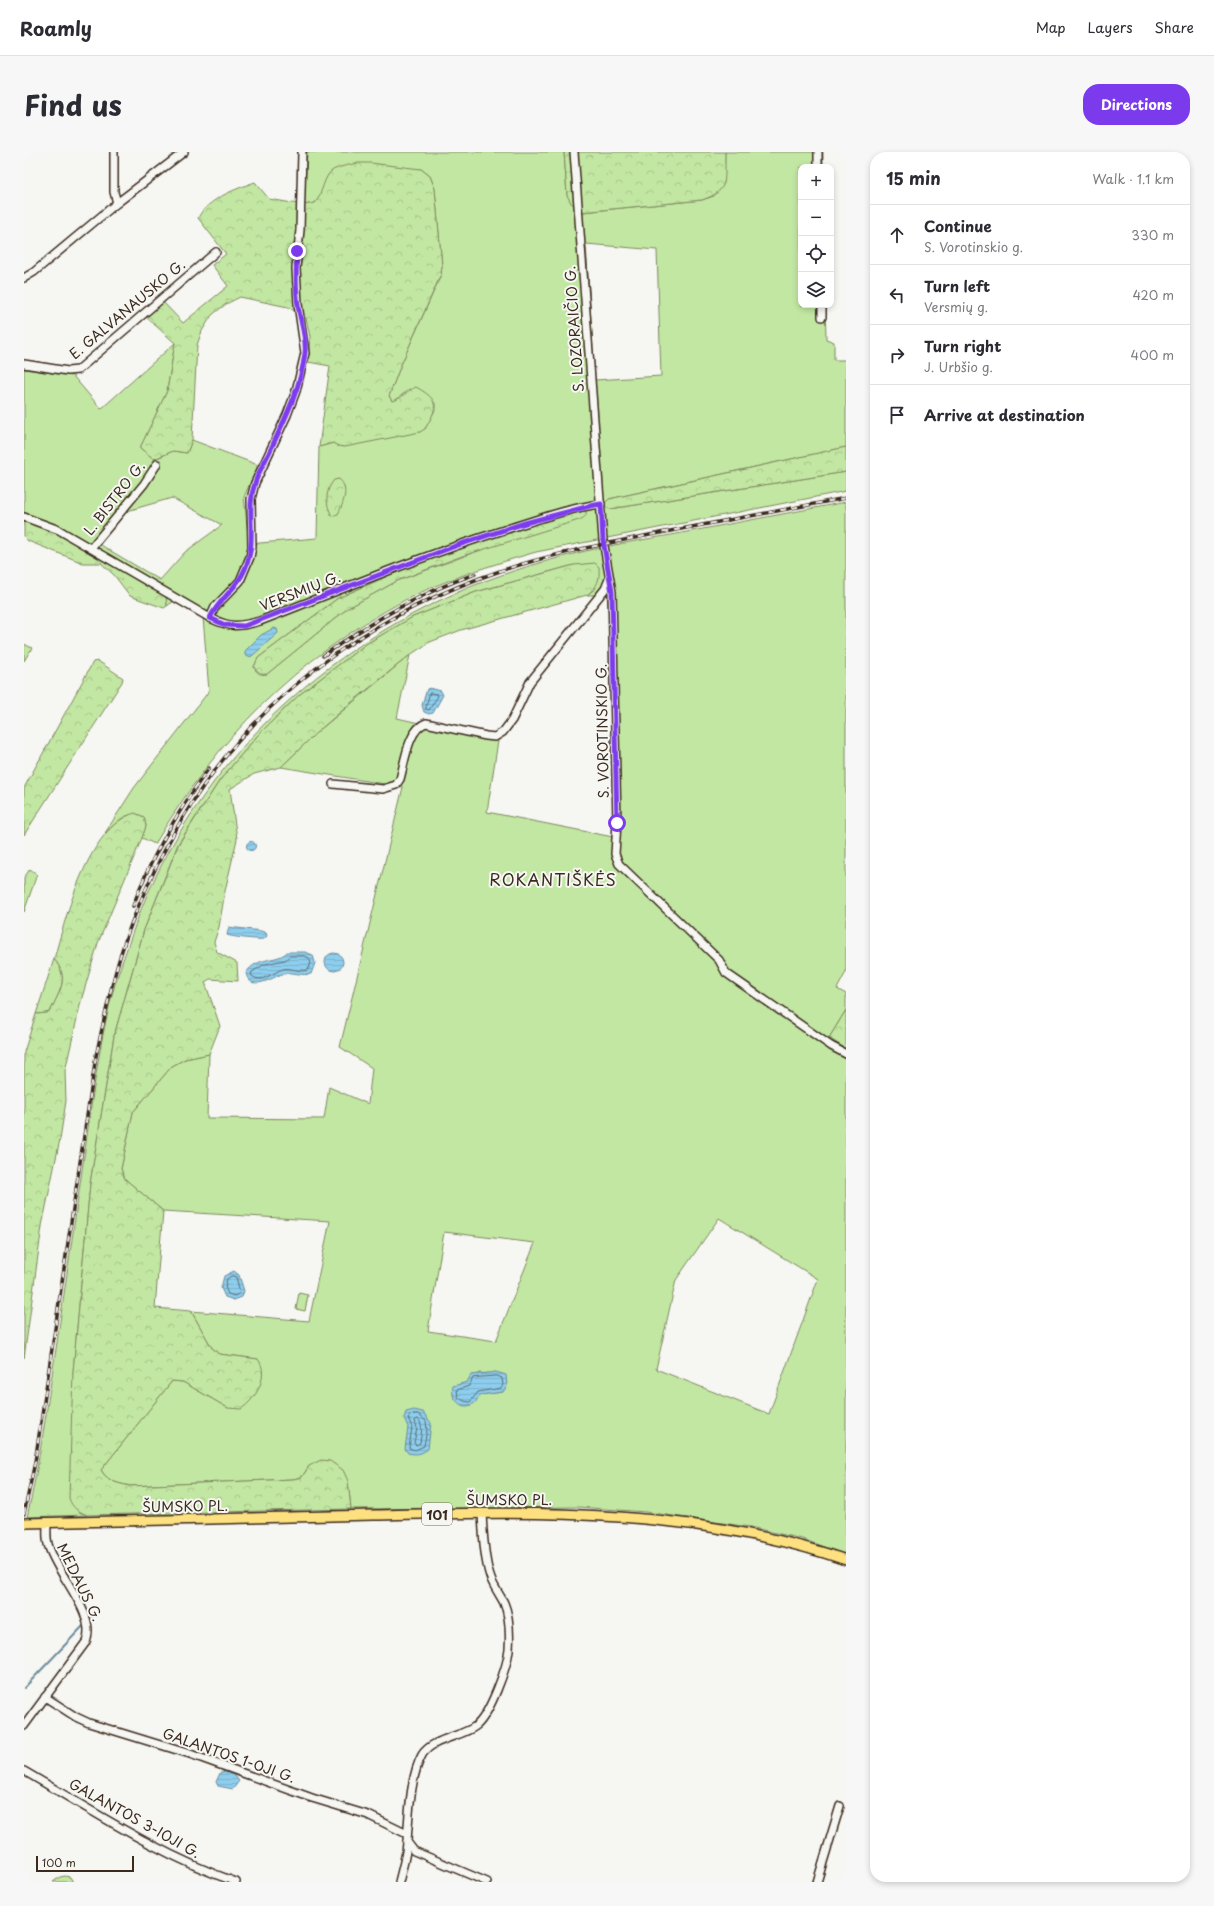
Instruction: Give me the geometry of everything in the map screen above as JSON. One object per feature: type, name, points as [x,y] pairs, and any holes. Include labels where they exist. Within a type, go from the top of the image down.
[{"type":"main road","name":"ŠUMSKO PL.","points":[[24,1523],[482,1513],[593,1514],[674,1521],[755,1535],[846,1560]]},
{"type":"street","points":[[114,152],[114,192],[117,203]]},
{"type":"street","points":[[24,278],[34,272],[117,203],[184,152]]},
{"type":"street","points":[[210,618],[215,607],[240,581],[250,557],[252,547],[251,499],[255,483],[288,415],[296,391],[305,353],[298,304],[296,268],[300,230],[302,152]]},
{"type":"street","name":"S. LOZORAIČIO G.","points":[[574,152],[601,504]]},
{"type":"street","points":[[818,152],[818,164]]},
{"type":"street","name":"E. GALVANAUSKO G.","points":[[24,364],[68,371],[78,370],[216,252]]},
{"type":"street","points":[[822,308],[822,317]]},
{"type":"street","name":"L. BISTRO G.","points":[[91,548],[144,484],[157,464]]},
{"type":"street","name":"VERSMIŲ G.","points":[[24,517],[59,530],[210,618],[225,625],[244,626],[458,545],[525,523],[601,504]]},
{"type":"street","name":"S. VOROTINSKIO G.","points":[[601,504],[603,540],[612,592],[617,823],[615,854],[619,864],[719,960],[726,973],[846,1054]]},
{"type":"street","points":[[333,784],[382,789],[396,785],[400,779],[412,734],[420,725],[426,723],[486,736],[495,737],[503,732],[512,720],[530,682],[605,589],[609,579]]},
{"type":"street","points":[[399,1882],[407,1842],[414,1777],[418,1764],[424,1753],[432,1746],[477,1725],[486,1715],[505,1669],[509,1651],[509,1620],[505,1606],[490,1573],[482,1513]]},
{"type":"street","name":"MEDAUS G.","points":[[24,1726],[86,1642],[90,1634],[87,1620],[50,1550],[47,1536],[47,1523]]},
{"type":"street","name":"GALANTOS 1-OJI G.","points":[[45,1697],[76,1717],[89,1723],[190,1754],[312,1798],[368,1816],[407,1834]]},
{"type":"street","name":"GALANTOS 3-IOJI G.","points":[[24,1771],[151,1844],[192,1865],[236,1882]]},
{"type":"street","points":[[817,1882],[840,1806]]},
{"type":"street","points":[[407,1842],[414,1851],[487,1882]]},
{"type":"green space","points":[[307,152],[564,152],[567,195],[583,212],[702,200],[714,196],[724,183],[725,152],[823,152],[823,164],[798,164],[798,308],[825,308],[826,339],[834,342],[834,360],[846,360],[846,447],[609,499],[605,503],[610,509],[846,472],[846,491],[536,552],[436,585],[405,600],[366,623],[329,648],[294,675],[262,704],[205,769],[155,844],[142,838],[146,826],[144,817],[138,815],[123,818],[105,833],[134,788],[209,691],[203,617],[174,601],[167,606],[166,597],[97,553],[60,533],[24,520],[24,369],[73,376],[101,409],[175,343],[167,391],[140,448],[155,459],[173,451],[187,453],[192,440],[258,465],[244,497],[249,544],[317,538],[319,447],[333,443],[338,446],[425,429],[435,410],[435,403],[409,389],[396,400],[392,401],[389,396],[400,367],[441,275],[442,266],[435,189],[430,176],[421,169],[328,175],[320,197],[315,203],[304,205]],"holes":[[[586,244],[657,250],[661,376],[595,380]],[[172,498],[222,525],[185,552],[160,580],[99,544],[127,511]],[[586,511],[397,581],[348,608],[267,674],[261,674],[254,667],[258,658],[338,598],[403,569],[486,539]]]},
{"type":"green space","points":[[564,152],[725,152],[724,182],[722,188],[718,192],[702,200],[582,212],[571,203],[567,195]]},
{"type":"green space","points":[[358,163],[421,169],[430,176],[435,189],[442,266],[441,274],[400,367],[389,396],[392,401],[396,400],[416,387],[426,393],[433,400],[434,409],[433,414],[424,430],[345,447],[338,446],[333,443],[319,447],[330,366],[308,362],[310,337],[306,318],[288,307],[240,297],[226,304],[212,315],[202,331],[197,345],[192,440],[187,453],[173,451],[154,459],[140,448],[167,391],[175,343],[146,317],[163,302],[183,323],[228,286],[212,265],[226,254],[198,218],[202,211],[215,200],[255,182],[269,199],[304,205],[315,203],[320,195],[327,176],[333,170]]},
{"type":"green space","points":[[846,447],[846,472],[610,509],[606,507],[605,503],[609,499]]},
{"type":"green space","points":[[339,479],[345,491],[342,506],[338,514],[332,516],[328,506],[327,497],[331,484],[334,480]]},
{"type":"green space","points":[[846,502],[846,972],[837,989],[846,994],[846,1010],[829,1038],[846,1049],[846,1555],[802,1539],[750,1527],[646,1512],[578,1507],[351,1509],[348,1481],[309,1466],[302,1477],[293,1479],[130,1486],[110,1480],[101,1470],[172,1381],[183,1382],[228,1408],[258,1359],[219,1354],[212,1348],[191,1311],[309,1321],[330,1221],[163,1211],[125,1179],[121,1169],[133,1112],[172,1066],[185,1059],[209,1054],[207,1118],[324,1119],[329,1087],[368,1104],[372,1068],[340,1047],[403,787],[281,767],[316,733],[410,655],[397,718],[498,741],[487,812],[618,838],[617,699],[607,595],[587,595],[596,588],[574,565],[476,592],[413,617],[366,644],[299,695],[258,735],[220,780],[178,844],[144,930],[114,1036],[90,1184],[73,1372],[79,1512],[87,1515],[27,1517],[36,1475],[56,1349],[96,1077],[104,1028],[112,993],[138,916],[155,878],[187,821],[225,768],[268,720],[316,677],[369,639],[426,607],[485,581],[547,561],[593,549]],"holes":[[[719,1218],[818,1279],[769,1414],[656,1369],[676,1280]],[[444,1232],[535,1243],[496,1341],[428,1331]],[[496,1372],[503,1392],[479,1395],[476,1401],[454,1399],[453,1394],[462,1385],[479,1373],[490,1374]]]},
{"type":"green space","points":[[586,511],[586,516],[579,520],[462,556],[397,581],[348,608],[267,674],[259,673],[254,667],[258,658],[338,598],[403,569],[486,539]]},
{"type":"green space","points":[[24,520],[59,532],[77,541],[162,593],[166,597],[167,606],[164,608],[130,596],[114,575],[101,563],[83,563],[28,541],[24,537]]},
{"type":"green space","points":[[595,563],[599,567],[599,579],[594,589],[587,595],[461,630],[430,642],[410,655],[352,702],[316,733],[281,767],[254,774],[230,789],[237,839],[225,891],[219,927],[214,942],[217,952],[237,963],[238,981],[210,979],[205,982],[220,1026],[209,1054],[185,1059],[172,1066],[133,1112],[121,1169],[125,1179],[163,1211],[155,1308],[191,1311],[212,1348],[219,1354],[258,1359],[263,1372],[260,1386],[256,1393],[247,1405],[241,1409],[228,1408],[183,1382],[172,1381],[101,1470],[110,1480],[130,1486],[293,1479],[302,1477],[309,1466],[321,1460],[330,1461],[343,1470],[348,1481],[351,1509],[87,1515],[81,1512],[74,1507],[69,1498],[73,1372],[90,1184],[114,1036],[144,930],[178,845],[220,780],[258,735],[299,695],[366,644],[413,617],[476,592],[574,565]]},
{"type":"green space","points":[[24,644],[32,648],[24,661]]},
{"type":"green space","points":[[98,661],[123,678],[122,682],[24,835],[24,788],[93,662]]},
{"type":"green space","points":[[135,813],[144,817],[146,826],[98,943],[81,1001],[65,1071],[66,1101],[60,1139],[42,1226],[24,1358],[24,1052],[36,1014],[47,1013],[51,1010],[62,984],[62,972],[54,959],[65,920],[81,875],[104,835],[119,821]]},
{"type":"green space","points":[[30,869],[37,874],[24,912],[24,878]]},
{"type":"green space","points":[[54,959],[62,972],[62,984],[51,1010],[47,1013],[36,1014]]},
{"type":"green space","points":[[846,1010],[846,1049],[829,1038]]},
{"type":"green space","points":[[299,1293],[308,1295],[305,1311],[296,1309]]},
{"type":"green space","points":[[60,1877],[70,1877],[73,1882],[53,1882]]},
{"type":"water","points":[[274,628],[277,629],[278,633],[252,656],[248,657],[245,655],[245,651],[261,635]]},
{"type":"water","points":[[430,688],[441,691],[443,695],[433,713],[429,714],[424,712],[422,705],[427,689]]},
{"type":"water","points":[[251,841],[256,846],[251,851],[246,846]]},
{"type":"water","points":[[229,927],[261,931],[266,933],[267,936],[264,939],[261,939],[230,936],[227,935]]},
{"type":"water","points":[[287,952],[305,952],[313,955],[315,963],[311,974],[304,975],[286,973],[258,983],[248,979],[246,973],[256,964],[278,957]]},
{"type":"water","points":[[334,953],[340,956],[343,962],[340,968],[334,971],[328,968],[325,962],[328,956]]},
{"type":"water","points":[[234,1271],[239,1275],[244,1291],[242,1297],[234,1300],[225,1297],[221,1288],[224,1276]]},
{"type":"water","points":[[496,1372],[506,1375],[507,1386],[503,1392],[480,1395],[474,1404],[467,1406],[463,1406],[454,1398],[452,1390],[453,1386],[467,1382],[471,1375]]},
{"type":"water","points":[[414,1410],[423,1412],[431,1423],[428,1449],[416,1454],[408,1453],[405,1449],[408,1427],[404,1418],[406,1412]]},
{"type":"water","points":[[224,1771],[235,1776],[239,1781],[233,1789],[218,1786],[216,1782],[220,1773]]},
{"type":"waterway","points":[[92,1617],[96,1613]]},
{"type":"waterway","points":[[24,1688],[84,1625]]},
{"type":"railway","points":[[24,1514],[35,1462],[96,1056],[111,988],[132,922],[158,863],[190,806],[215,770],[243,736],[274,704],[307,675],[342,649],[380,625],[419,604],[459,586],[500,571],[582,549],[846,498]]},
{"type":"railway","points":[[323,656],[396,609],[435,590],[475,574]]},
{"type":"railway","points":[[133,906],[148,869],[166,834],[209,768]]},
{"type":"district","name":"ROKANTIŠKĖS","points":[[553,879]]},
{"type":"route","points":[[297,251],[297,291],[305,346],[304,362],[288,415],[255,483],[251,499],[252,547],[250,557],[240,581],[215,607],[210,618],[233,627],[244,626],[458,545],[525,523],[601,504],[603,540],[612,592],[617,823]]}]
